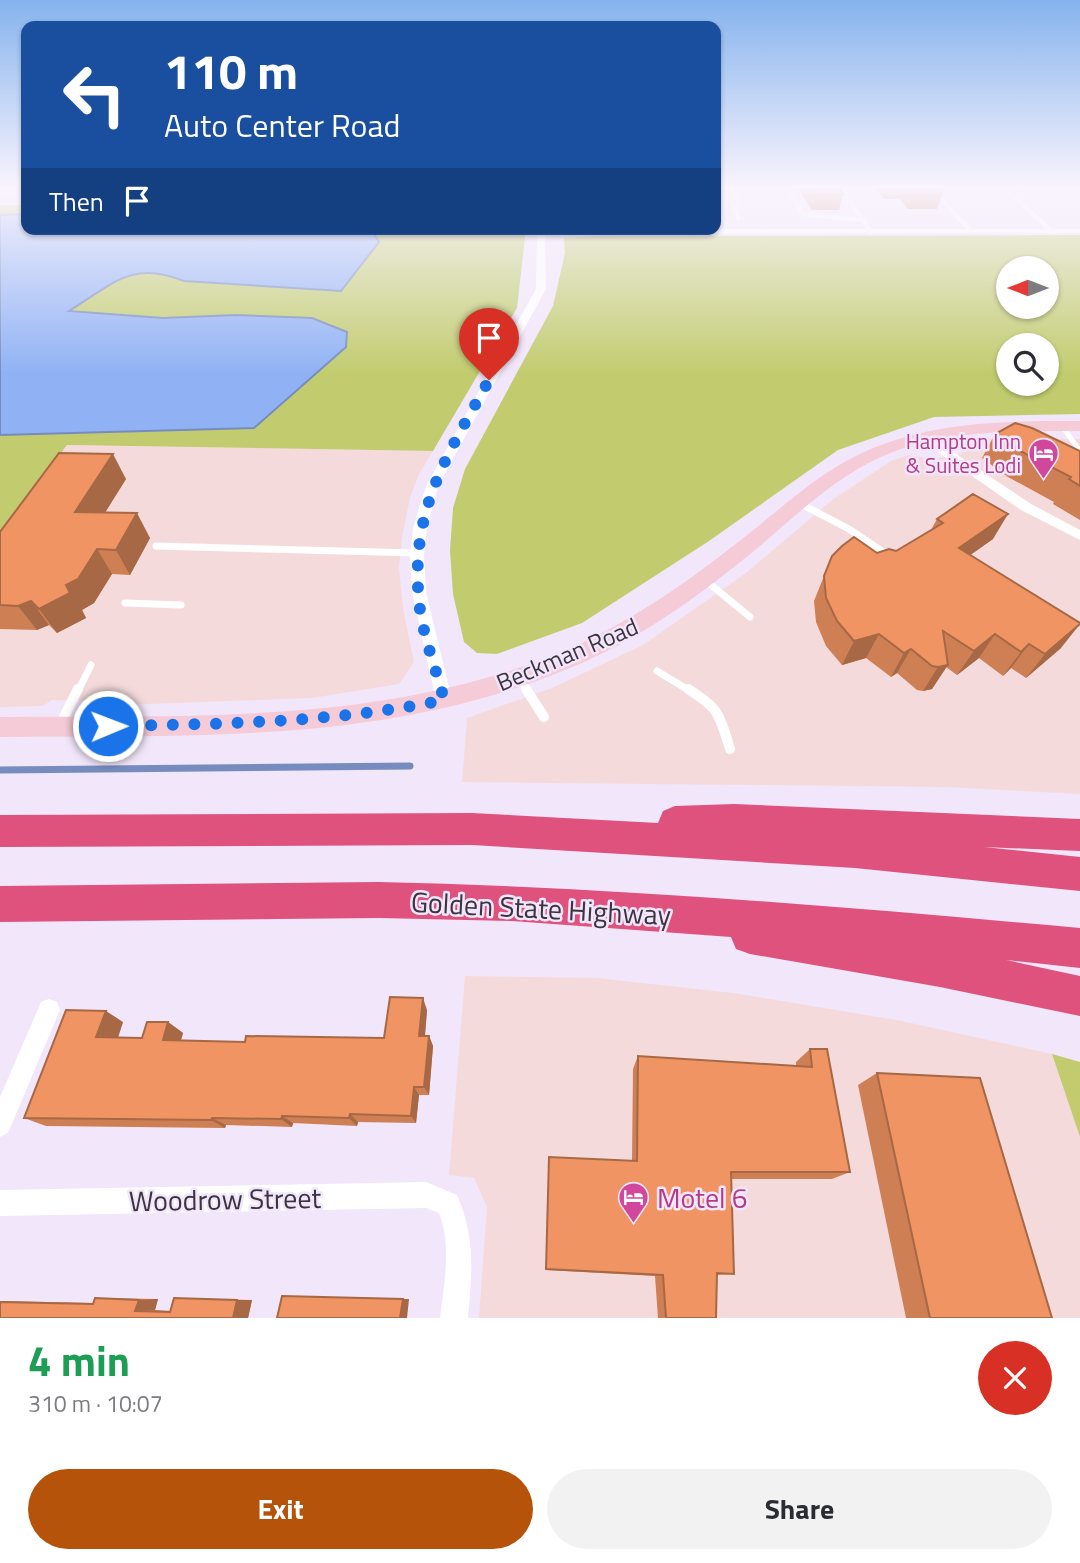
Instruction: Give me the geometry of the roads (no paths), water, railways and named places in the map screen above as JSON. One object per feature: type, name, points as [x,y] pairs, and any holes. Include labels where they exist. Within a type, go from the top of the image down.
[{"type":"highway","points":[[0,831],[472,829],[734,820],[1080,835]]},
{"type":"highway","points":[[472,829],[855,851],[1080,874]]},
{"type":"highway","name":"Golden State Highway","points":[[0,904],[379,900],[512,903],[601,911],[806,922],[1080,947]]},
{"type":"highway","points":[[601,911],[940,967],[1080,996]]},
{"type":"street","points":[[444,700],[419,603],[417,553],[422,521],[432,485],[541,289],[541,250]]},
{"type":"street","name":"Beckman Road","points":[[0,727],[301,720],[354,715],[444,700],[518,677],[598,646],[649,619],[705,580],[825,483],[869,457],[926,438],[979,429],[1071,426]]},
{"type":"street","points":[[926,438],[1026,507],[1080,536]]},
{"type":"street","points":[[0,1125],[49,1010]]},
{"type":"street","name":"Woodrow Street","points":[[0,1203],[426,1195],[448,1204],[456,1219],[460,1251],[454,1318]]},
{"type":"lane","points":[[1071,426],[1080,451]]},
{"type":"lane","points":[[799,503],[849,529],[889,556]]},
{"type":"lane","points":[[156,546],[417,553]]},
{"type":"lane","points":[[705,580],[750,617]]},
{"type":"lane","points":[[125,603],[181,605]]},
{"type":"lane","points":[[59,726],[90,665]]},
{"type":"lane","points":[[657,671],[712,704],[718,712],[730,749]]},
{"type":"lane","points":[[518,677],[544,718]]},
{"type":"water","points":[[0,250],[373,250],[341,291],[184,281],[166,275],[136,274],[111,284],[69,311],[163,318],[236,315],[312,318],[347,332],[346,347],[254,428],[0,435]]},
{"type":"waterway","points":[[0,770],[410,766]]},
{"type":"place","name":"Hampton Inn & Suites Lodi","points":[[1044,480]]},
{"type":"place","name":"Motel 6","points":[[634,1224]]}]
